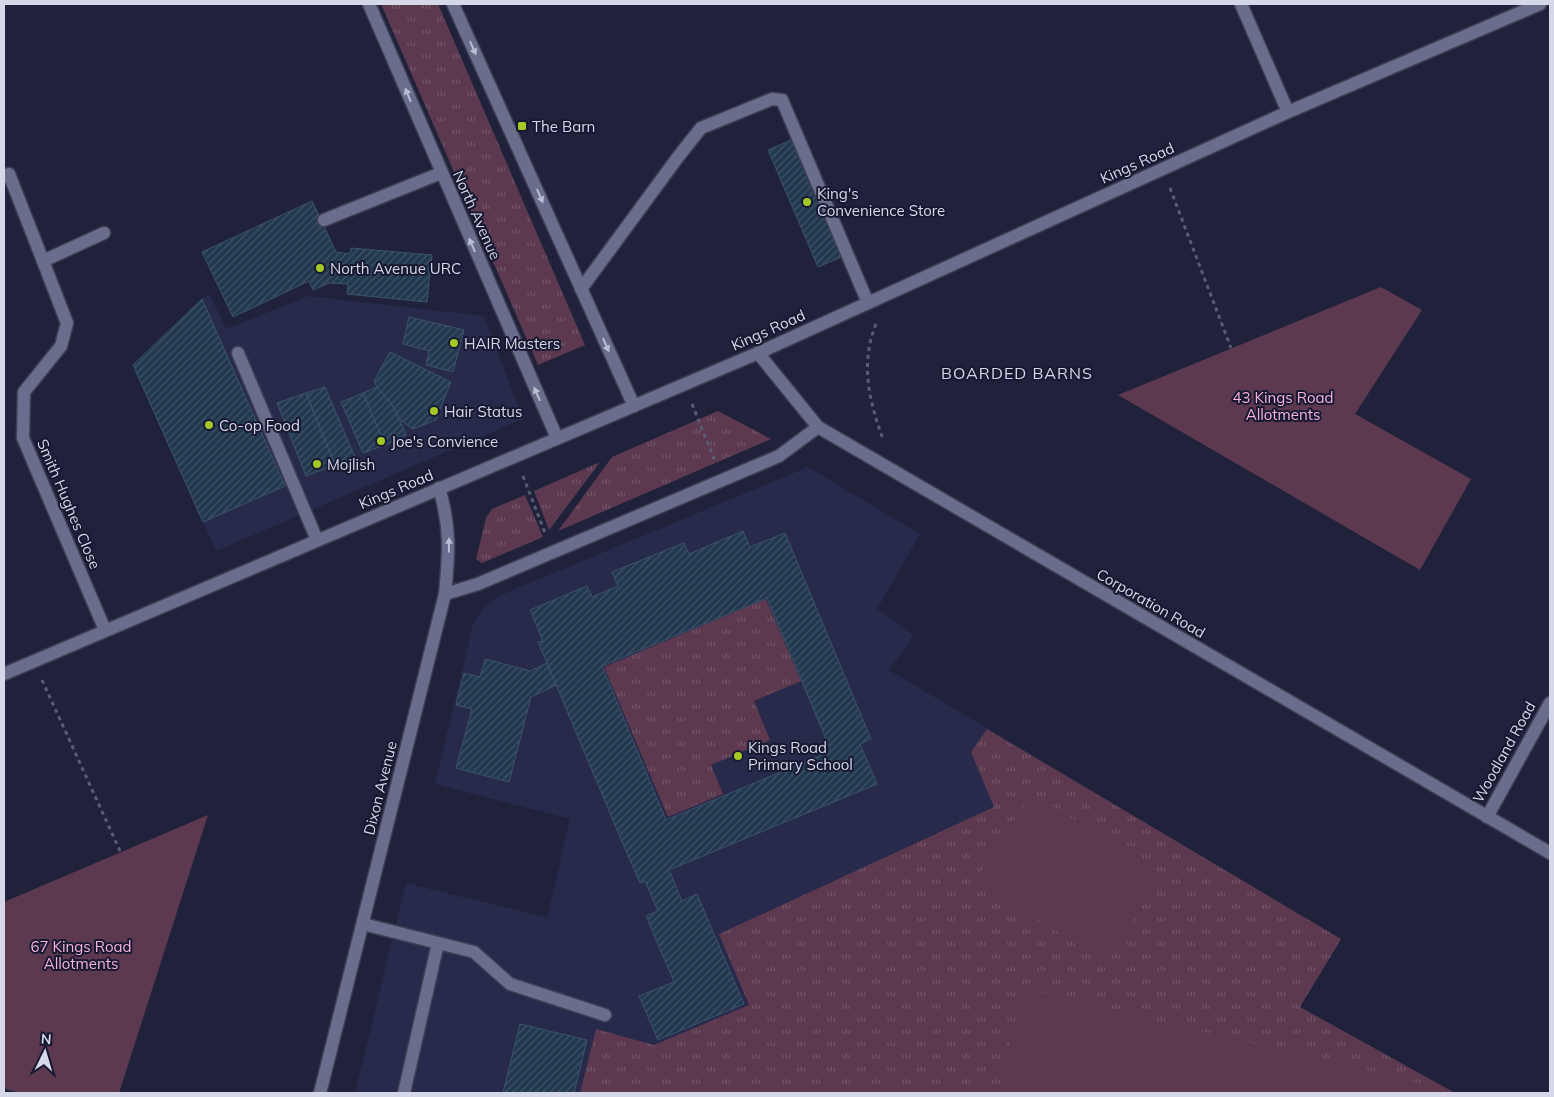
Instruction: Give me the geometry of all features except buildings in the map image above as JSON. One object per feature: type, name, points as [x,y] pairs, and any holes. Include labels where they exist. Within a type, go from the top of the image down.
[{"type":"street","name":"North Avenue","points":[[369,4],[440,173],[556,438]]},
{"type":"street","points":[[453,4],[634,406]]},
{"type":"street","points":[[1241,4],[1288,112]]},
{"type":"street","name":"Kings Road","points":[[4,674],[758,353],[1288,112],[1540,4]]},
{"type":"street","points":[[581,289],[701,128],[772,99],[782,100],[868,303]]},
{"type":"street","points":[[324,220],[440,173]]},
{"type":"street","name":"Smith Hughes Close","points":[[4,177],[9,174],[67,323],[61,346],[24,392],[23,438],[104,630]]},
{"type":"street","points":[[43,261],[104,233]]},
{"type":"street","points":[[238,353],[317,540]]},
{"type":"street","name":"Corporation Road","points":[[758,353],[818,427],[1550,853]]},
{"type":"street","points":[[445,594],[478,584],[779,456],[818,427]]},
{"type":"street","name":"Dixon Avenue","points":[[320,1093],[445,594],[450,544],[447,515],[439,488]]},
{"type":"street","name":"Woodland Road","points":[[1487,817],[1550,703]]},
{"type":"street","points":[[362,924],[474,952],[510,984],[605,1015]]},
{"type":"street","points":[[404,1093],[438,943]]},
{"type":"path","points":[[1162,169],[1231,348]]},
{"type":"path","points":[[888,294],[870,338],[866,372],[876,421],[896,472]]},
{"type":"path","points":[[684,385],[724,480]]},
{"type":"path","points":[[515,456],[552,552]]},
{"type":"path","points":[[34,660],[58,718],[121,852]]},
{"type":"shaded area","points":[[210,295],[226,329],[308,296],[484,316],[523,419],[216,551],[133,365],[202,299]]},
{"type":"shaded area","name":"Kings Road Primary School","points":[[808,467],[920,534],[877,609],[914,635],[889,670],[1341,939],[1300,1007],[1455,1093],[355,1093],[406,883],[547,918],[570,819],[435,784],[473,625],[484,607],[501,595]]},
{"type":"green space","points":[[381,4],[438,4],[585,345],[538,365]]},
{"type":"green space","name":"43 Kings Road Allotments","points":[[1381,287],[1422,310],[1355,414],[1471,479],[1420,570],[1118,395]]},
{"type":"green space","points":[[718,411],[771,439],[558,531],[612,457]]},
{"type":"green space","points":[[600,462],[549,530],[534,491]]},
{"type":"green space","points":[[525,495],[543,537],[482,563],[476,559],[486,518],[492,509]]},
{"type":"green space","points":[[766,599],[801,681],[754,701],[770,740],[711,765],[723,794],[668,817],[604,667]]},
{"type":"green space","points":[[987,729],[1341,939],[1300,1007],[1455,1093],[580,1093],[596,1029],[654,1045],[749,1005],[719,934],[994,807],[971,752]]},
{"type":"green space","points":[[1032,793],[1161,876],[1106,963],[976,879]]},
{"type":"green space","name":"67 Kings Road Allotments","points":[[208,815],[119,1093],[19,1093],[4,1088],[4,902]]},
{"type":"green space","points":[[1023,989],[1419,1083],[1416,1093],[998,1093]]},
{"type":"place","name":"The Barn","points":[[522,126]]},
{"type":"place","name":"King's Convenience Store","points":[[807,202]]},
{"type":"place","name":"North Avenue URC","points":[[320,268]]},
{"type":"place","name":"HAIR Masters","points":[[454,343]]},
{"type":"place","name":"Hair Status","points":[[434,411]]},
{"type":"place","name":"Co-op Food","points":[[209,425]]},
{"type":"place","name":"Joe's Convience","points":[[381,441]]},
{"type":"place","name":"Mojlish","points":[[317,464]]},
{"type":"place","name":"Kings Road Primary School","points":[[738,756]]},
{"type":"district","name":"BOARDED BARNS","points":[[1017,373]]}]
